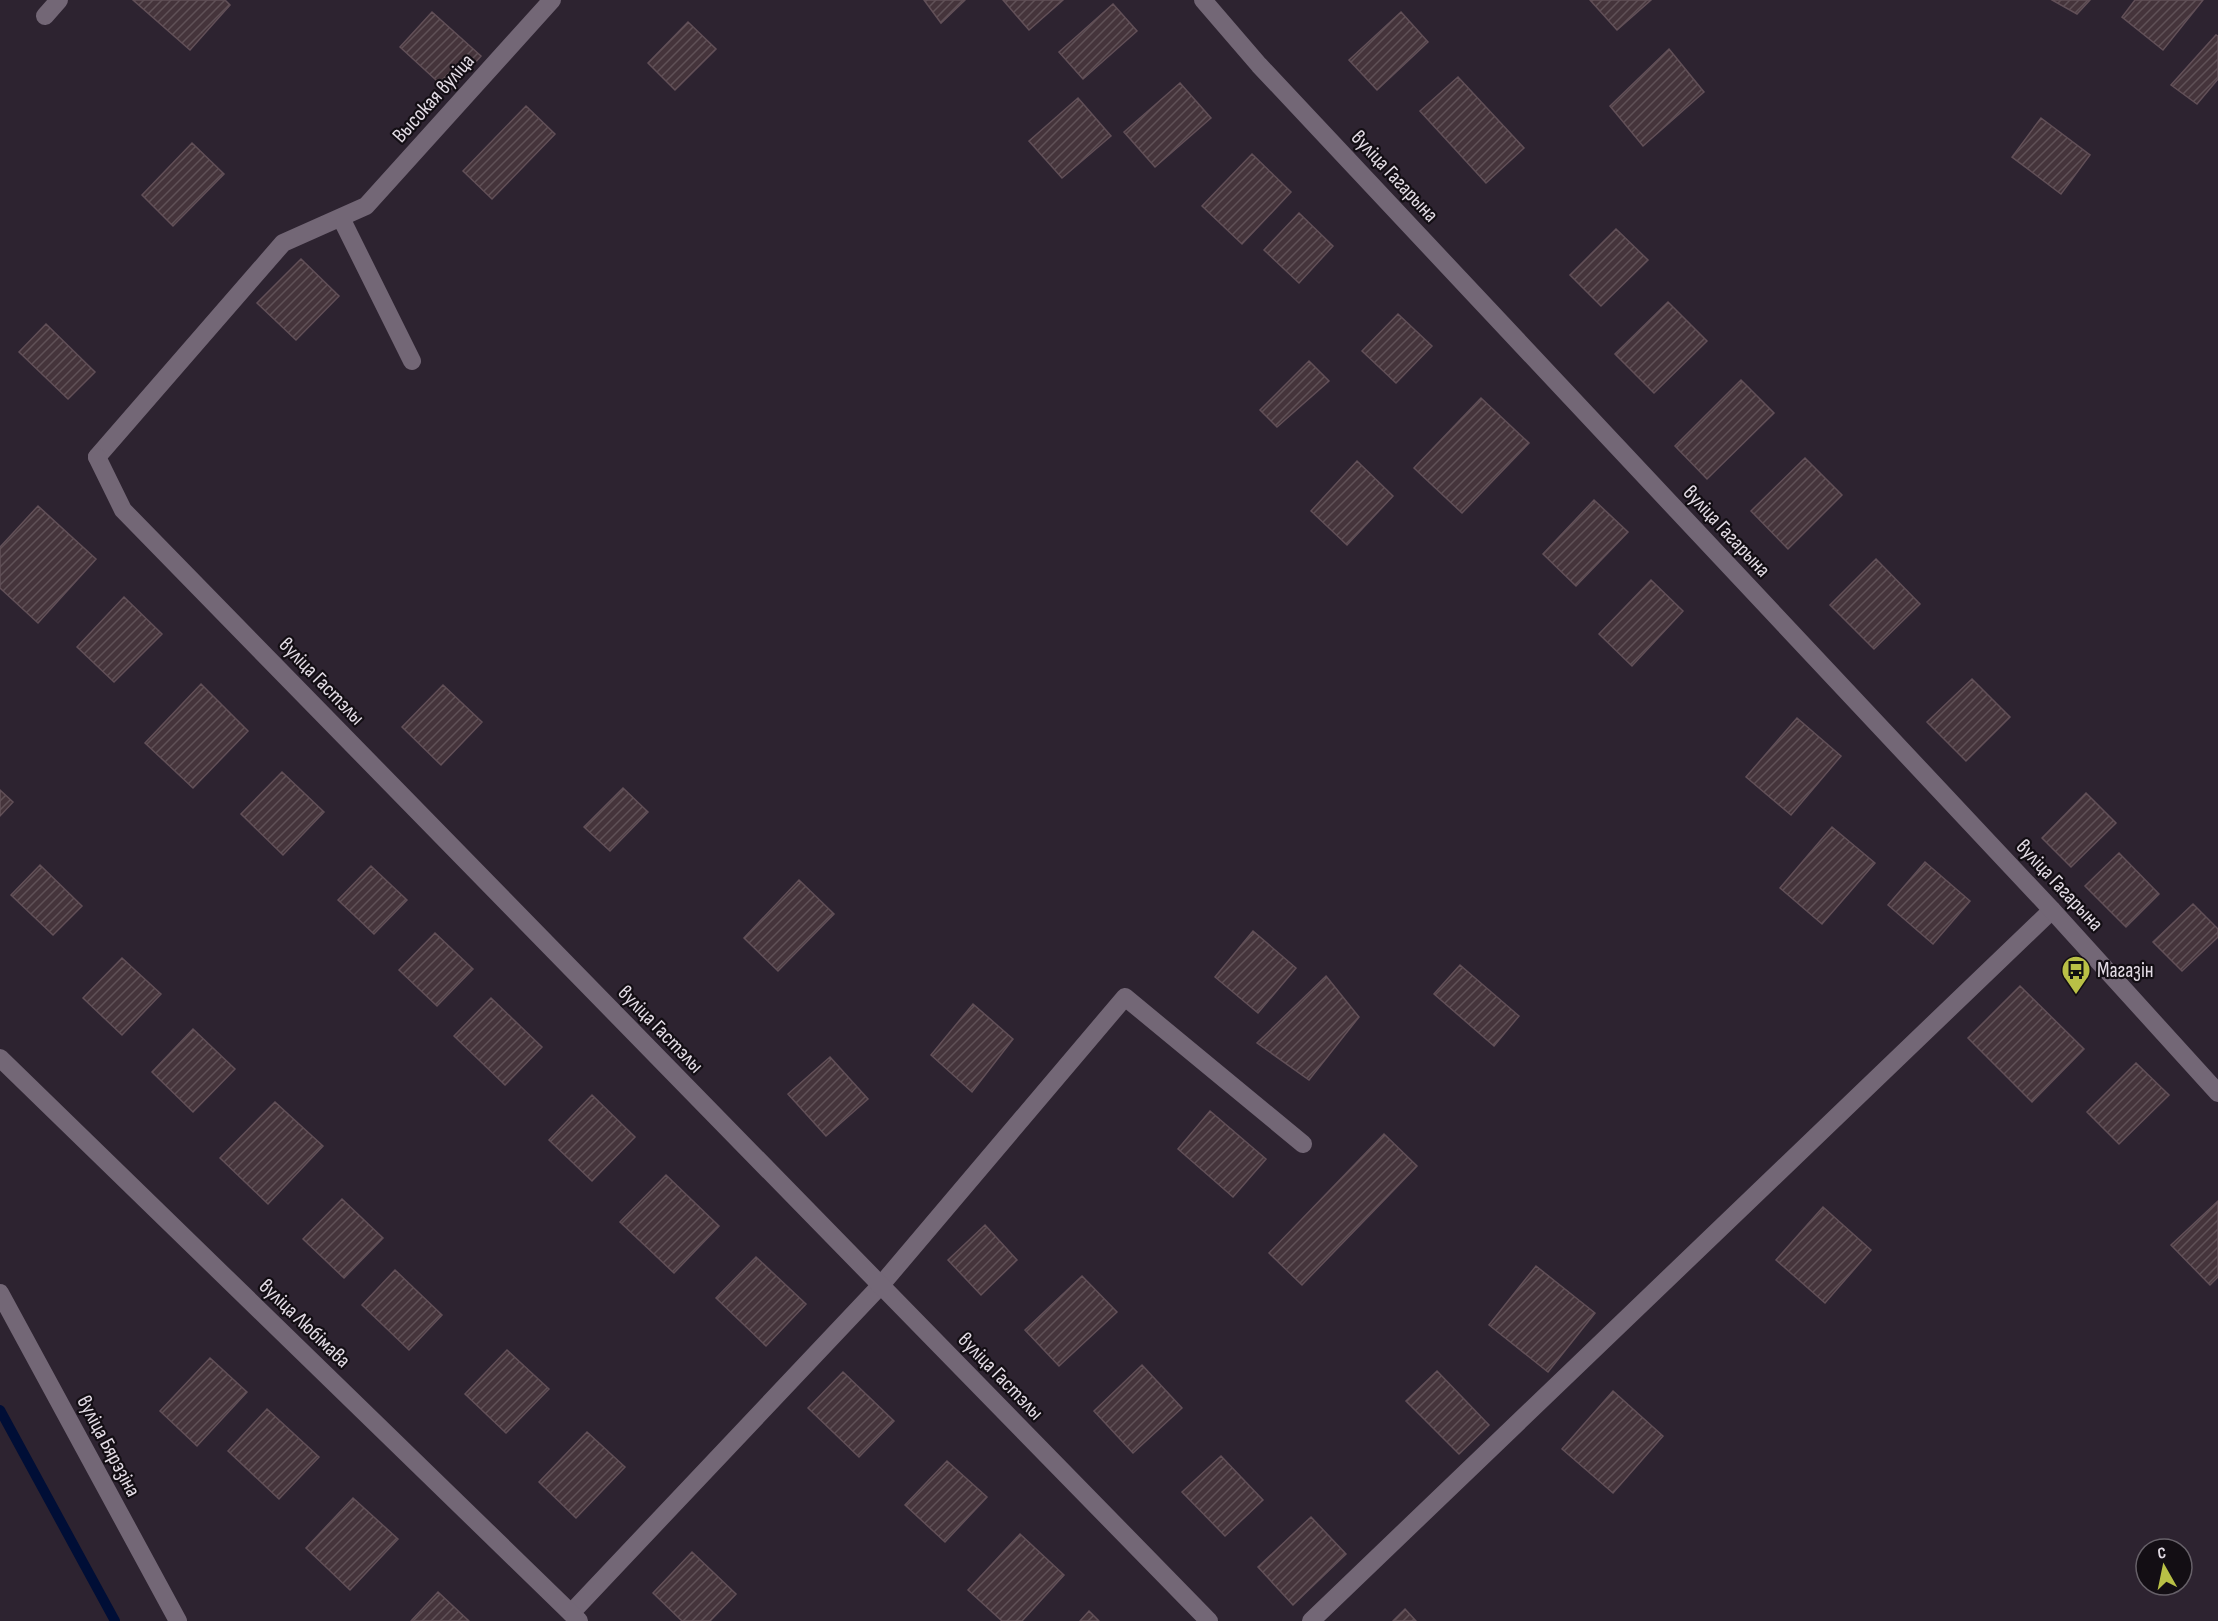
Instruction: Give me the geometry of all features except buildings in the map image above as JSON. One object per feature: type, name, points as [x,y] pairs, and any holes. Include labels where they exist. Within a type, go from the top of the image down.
[{"type":"street","points":[[45,16],[59,0]]},
{"type":"street","name":"Высокая вуліца","points":[[97,457],[283,243],[366,206],[552,0]]},
{"type":"street","name":"вуліца Гагарына","points":[[1203,0],[1259,65],[2052,910],[2218,1093]]},
{"type":"street","points":[[341,218],[412,361]]},
{"type":"street","name":"вуліца Гастэлы","points":[[97,457],[123,510],[1209,1621]]},
{"type":"street","points":[[1311,1621],[2052,910]]},
{"type":"street","points":[[575,1617],[881,1286],[1125,997],[1303,1144]]},
{"type":"street","name":"вуліца Любімава","points":[[0,1058],[575,1617]]},
{"type":"street","name":"вуліца Бярэзіна","points":[[0,1293],[178,1621]]},
{"type":"waterway","points":[[0,1410],[115,1621]]},
{"type":"place","name":"Магазін","points":[[2076,996]]}]
